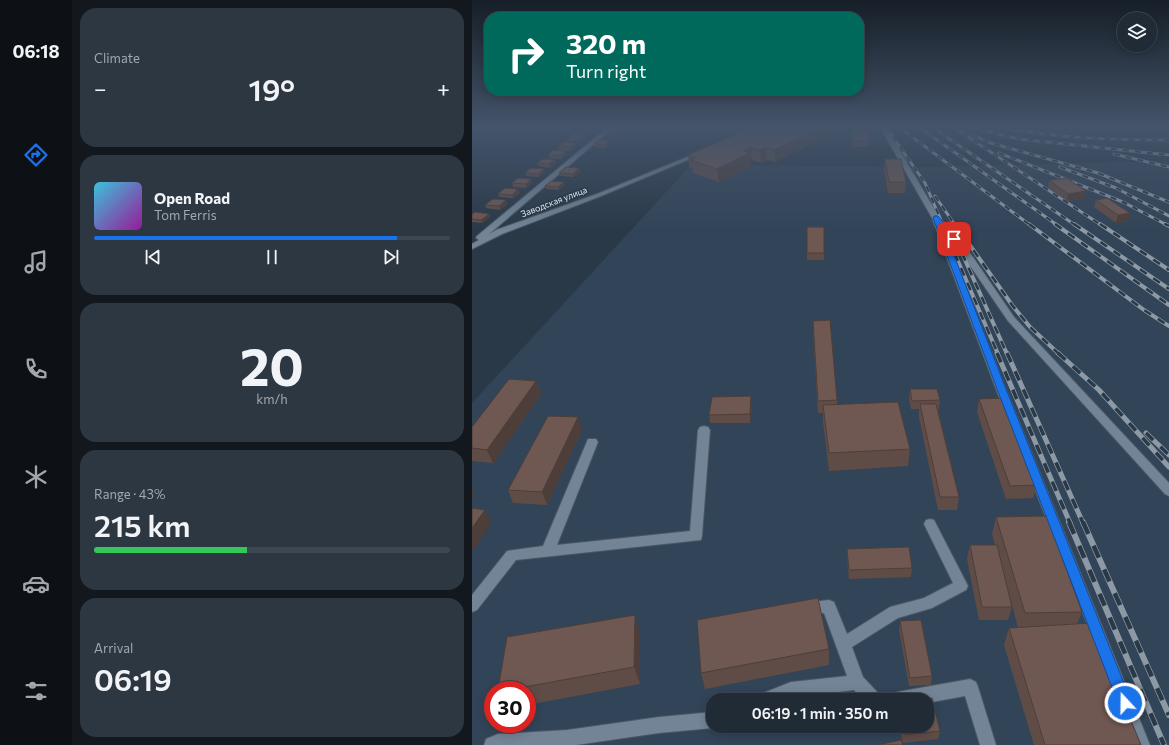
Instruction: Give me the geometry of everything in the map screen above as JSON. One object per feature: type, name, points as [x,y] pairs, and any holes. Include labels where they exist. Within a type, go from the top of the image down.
[{"type":"street","name":"Заводская улица","points":[[472,246],[568,162]]},
{"type":"street","name":"Заводская улица","points":[[472,246],[499,232],[599,195],[680,162]]},
{"type":"street","points":[[903,162],[936,218],[1001,389],[1142,745]]},
{"type":"street","points":[[936,218],[964,249],[1011,319],[1169,491]]},
{"type":"street","points":[[472,606],[512,555],[696,536],[704,430]]},
{"type":"street","points":[[548,551],[592,442]]},
{"type":"street","points":[[843,644],[895,612],[927,604],[961,586],[930,524]]},
{"type":"street","points":[[792,610],[829,606],[857,682],[867,693]]},
{"type":"street","points":[[784,693],[791,690],[857,682]]},
{"type":"street","points":[[934,693],[970,687],[988,745]]},
{"type":"street","points":[[492,745],[498,742],[568,738],[659,725],[706,721]]},
{"type":"shaded area","points":[[1169,162],[1169,745],[472,745],[472,403],[691,165],[934,167]]},
{"type":"building","points":[[539,162],[552,162],[549,164],[537,163]]},
{"type":"building","points":[[696,162],[732,162],[717,169]]},
{"type":"building","points":[[885,162],[902,162],[906,182],[889,182]]},
{"type":"building","points":[[566,167],[579,168],[573,174],[559,173]]},
{"type":"building","points":[[531,168],[544,169],[538,174],[525,173]]},
{"type":"building","points":[[518,178],[531,179],[526,184],[512,183]]},
{"type":"building","points":[[1067,178],[1086,191],[1068,194],[1049,180]]},
{"type":"building","points":[[551,181],[564,182],[558,187],[545,186]]},
{"type":"building","points":[[505,188],[518,189],[512,195],[498,194]]},
{"type":"building","points":[[1107,198],[1130,213],[1118,215],[1096,200]]},
{"type":"building","points":[[493,199],[506,200],[499,206],[485,205]]},
{"type":"building","points":[[475,212],[489,214],[481,220],[472,219],[472,214]]},
{"type":"building","points":[[807,227],[824,227],[824,253],[807,253]]},
{"type":"building","points":[[830,320],[837,400],[818,401],[813,321]]},
{"type":"building","points":[[509,379],[536,381],[487,450],[472,448],[472,427]]},
{"type":"building","points":[[910,389],[937,389],[940,400],[912,401]]},
{"type":"building","points":[[751,396],[750,414],[709,415],[712,397]]},
{"type":"building","points":[[1003,398],[1037,485],[1010,486],[979,399]]},
{"type":"building","points":[[898,402],[910,449],[829,453],[823,405]]},
{"type":"building","points":[[920,404],[936,404],[959,497],[940,497]]},
{"type":"building","points":[[548,416],[578,417],[542,492],[508,490]]},
{"type":"building","points":[[472,508],[485,510],[472,528]]},
{"type":"building","points":[[1047,516],[1082,612],[1025,613],[996,517]]},
{"type":"building","points":[[970,545],[997,545],[1012,607],[982,607]]},
{"type":"building","points":[[909,547],[912,568],[849,570],[847,549]]},
{"type":"building","points":[[818,598],[829,649],[701,673],[697,620]]},
{"type":"building","points":[[635,615],[634,667],[536,685],[536,681],[500,681],[507,637]]},
{"type":"building","points":[[921,620],[932,676],[910,678],[900,621]]},
{"type":"building","points":[[1091,623],[1141,745],[1045,745],[1009,628]]},
{"type":"building","points":[[934,706],[940,731],[934,732]]},
{"type":"building","points":[[904,733],[922,733],[904,735]]},
{"type":"building","points":[[901,740],[903,745],[877,745]]},
{"type":"railway","points":[[910,162],[925,183],[943,225]]},
{"type":"railway","points":[[945,162],[1030,225]]},
{"type":"railway","points":[[968,162],[1057,225]]},
{"type":"railway","points":[[983,162],[1075,225]]},
{"type":"railway","points":[[1006,162],[1101,225]]},
{"type":"railway","points":[[1021,162],[1123,202],[1167,225]]},
{"type":"railway","points":[[1058,162],[1098,173],[1169,202]]},
{"type":"railway","points":[[1147,162],[1169,167]]},
{"type":"railway","points":[[1060,167],[1116,188],[1169,216]]},
{"type":"railway","points":[[935,196],[955,225]]},
{"type":"railway","points":[[942,224],[998,354]]},
{"type":"railway","points":[[949,224],[1007,354]]},
{"type":"railway","points":[[955,224],[1012,305],[1030,327],[1059,354]]},
{"type":"railway","points":[[1029,224],[1144,310],[1169,326]]},
{"type":"railway","points":[[1055,224],[1169,305]]},
{"type":"railway","points":[[1074,224],[1169,289]]},
{"type":"railway","points":[[1100,224],[1169,270]]},
{"type":"railway","points":[[997,353],[1070,523]]},
{"type":"railway","points":[[1007,353],[1083,523]]},
{"type":"railway","points":[[1058,353],[1099,390],[1169,467]]},
{"type":"railway","points":[[1146,433],[1169,455]]},
{"type":"railway","points":[[1069,522],[1164,745]]},
{"type":"railway","points":[[1083,522],[1169,715]]},
{"type":"route","points":[[954,239],[936,218],[1001,389],[1125,703]]}]
